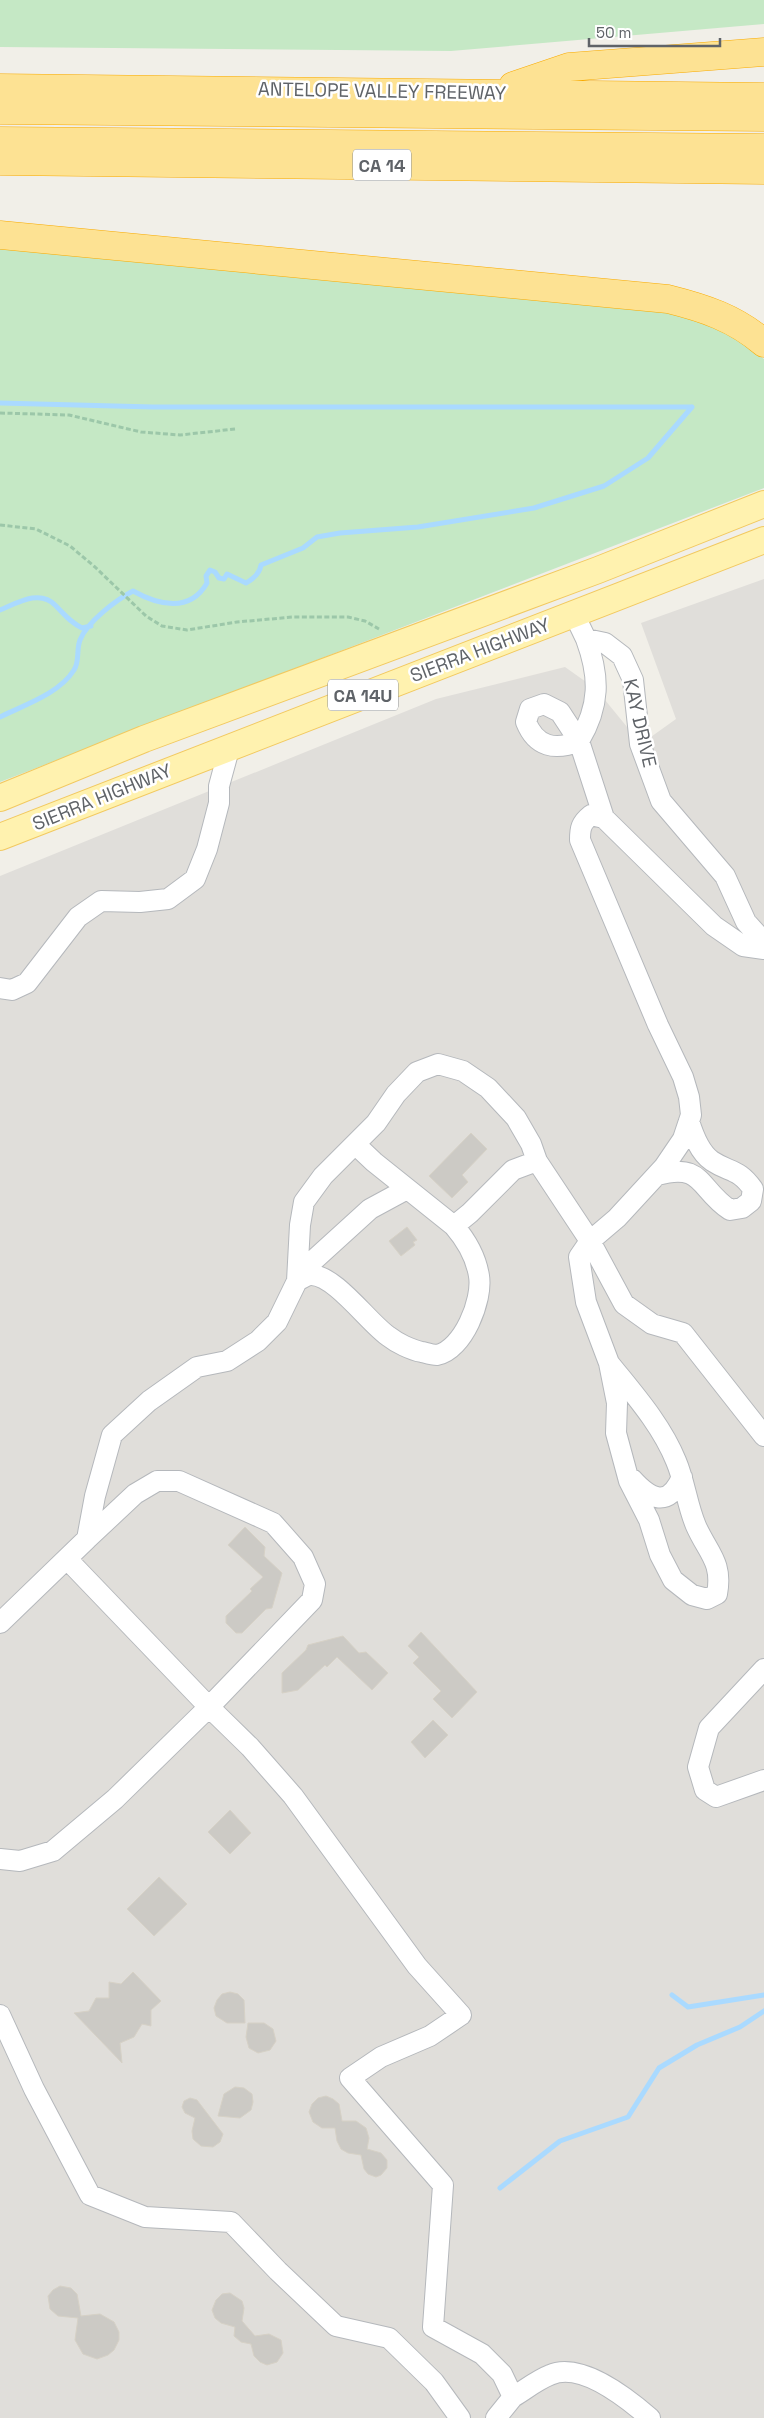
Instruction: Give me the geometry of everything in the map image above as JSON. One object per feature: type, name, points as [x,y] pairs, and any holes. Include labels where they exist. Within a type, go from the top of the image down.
[{"type":"highway","points":[[493,92],[568,67],[764,52]]},
{"type":"highway","name":"ANTELOPE VALLEY FREEWAY","points":[[0,88],[764,96]]},
{"type":"highway","points":[[0,110],[764,116]]},
{"type":"highway","points":[[0,141],[764,148]]},
{"type":"highway","name":"CA 14","points":[[0,161],[764,170]]},
{"type":"highway","points":[[0,234],[668,299],[704,308],[730,319],[764,343]]},
{"type":"main road","name":"SIERRA HIGHWAY","points":[[0,798],[217,712],[598,570],[764,504]]},
{"type":"main road","name":"SIERRA HIGHWAY","points":[[0,838],[764,540]]},
{"type":"main road","points":[[217,712],[229,749]]},
{"type":"street","points":[[574,614],[595,662],[596,689],[594,705],[586,730],[579,742],[604,818],[714,926],[743,946],[764,949]]},
{"type":"street","name":"KAY DRIVE","points":[[586,639],[605,643],[622,656],[632,680],[640,744],[661,801],[725,876],[746,922],[764,942]]},
{"type":"street","points":[[0,988],[12,990],[27,983],[78,917],[102,901],[140,902],[168,899],[195,880],[207,849],[219,803],[219,786],[229,749]]},
{"type":"street","points":[[604,818],[592,815],[585,820],[580,828],[580,840],[658,1025],[683,1077],[689,1097],[691,1115],[682,1139],[657,1175],[617,1218],[590,1241],[579,1256],[586,1302],[608,1362],[617,1402],[616,1433],[627,1474],[648,1520],[660,1555],[673,1580],[692,1595],[707,1599],[717,1594],[720,1578],[714,1559],[697,1529],[689,1508],[682,1477],[675,1458],[650,1414],[608,1362]]},
{"type":"street","points":[[297,1281],[300,1225],[304,1202],[323,1176],[376,1123],[396,1094],[417,1072],[438,1064],[463,1071],[488,1088],[516,1118],[531,1144],[537,1161],[590,1241],[624,1304],[652,1324],[683,1333],[764,1436]]},
{"type":"street","points":[[657,1175],[685,1171],[696,1176],[720,1204],[730,1210],[742,1208],[751,1201],[752,1189],[744,1176],[710,1160],[696,1142],[689,1121]]},
{"type":"street","points":[[297,1281],[310,1275],[325,1278],[388,1336],[414,1351],[436,1355],[449,1350],[462,1336],[473,1314],[478,1297],[480,1277],[471,1251],[454,1226],[355,1144]]},
{"type":"street","points":[[454,1226],[470,1213],[513,1170],[537,1161]]},
{"type":"street","points":[[87,1539],[95,1496],[112,1435],[149,1401],[198,1367],[227,1361],[258,1341],[278,1322],[297,1281],[315,1258],[370,1209],[407,1189]]},
{"type":"street","points":[[627,1474],[641,1489],[655,1498],[667,1497],[677,1488],[682,1477]]},
{"type":"street","points":[[0,1623],[136,1494],[157,1481],[179,1481],[273,1523],[303,1557],[315,1584],[312,1600],[115,1799],[54,1851],[20,1862],[0,1859]]},
{"type":"street","points":[[67,1558],[208,1707],[255,1752],[293,1796],[417,1966],[461,2015],[430,2036],[381,2057],[350,2078],[443,2185],[433,2326],[482,2354],[502,2374],[513,2397]]},
{"type":"street","points":[[764,1669],[709,1728],[698,1767],[705,1790],[716,1797],[764,1780]]},
{"type":"street","points":[[0,2016],[34,2090],[90,2195],[145,2217],[231,2222],[278,2272],[336,2326],[389,2338],[434,2382],[460,2418]]},
{"type":"street","points":[[496,2418],[513,2397],[551,2374],[571,2372],[589,2377],[628,2399],[650,2418]]},
{"type":"path","points":[[0,413],[69,415],[141,432],[180,435],[235,430]]},
{"type":"path","points":[[0,525],[36,529],[70,546],[146,616],[162,626],[187,630],[237,622],[293,617],[348,617],[371,623],[380,630],[390,647]]},
{"type":"shaded area","points":[[764,579],[764,2418],[0,2418],[0,876],[436,699],[565,667],[596,689],[641,744],[676,719],[641,623]]},
{"type":"green space","points":[[0,0],[764,0],[764,24],[451,51],[0,47]]},
{"type":"green space","points":[[0,246],[638,306],[705,323],[733,337],[764,359],[764,488],[0,782]]},
{"type":"building","points":[[471,1133],[487,1149],[462,1175],[468,1182],[452,1198],[429,1176]]},
{"type":"building","points":[[407,1227],[417,1240],[413,1242],[415,1245],[401,1256],[389,1241]]},
{"type":"building","points":[[245,1527],[265,1547],[264,1556],[282,1573],[272,1608],[266,1609],[242,1633],[236,1633],[226,1623],[226,1616],[252,1591],[250,1589],[263,1577],[228,1545]]},
{"type":"building","points":[[421,1632],[477,1692],[452,1718],[433,1699],[441,1691],[413,1663],[419,1657],[408,1646]]},
{"type":"building","points":[[343,1636],[359,1653],[366,1652],[388,1673],[372,1690],[337,1657],[327,1667],[325,1665],[298,1690],[282,1693],[282,1673],[306,1650],[308,1645]]},
{"type":"building","points":[[433,1720],[448,1735],[425,1758],[411,1742]]},
{"type":"building","points":[[230,1810],[251,1833],[230,1854],[208,1832]]},
{"type":"building","points":[[159,1877],[187,1904],[154,1936],[127,1909]]},
{"type":"building","points":[[133,1972],[161,2001],[151,2010],[151,2026],[142,2024],[134,2037],[120,2043],[122,2063],[74,2013],[89,2011],[96,1998],[109,1998],[109,1982],[121,1984]]},
{"type":"building","points":[[230,1992],[238,1994],[244,2000],[245,2023],[227,2023],[216,2016],[214,2008],[217,2000],[222,1994]]},
{"type":"building","points":[[248,2023],[264,2023],[273,2029],[276,2041],[270,2050],[258,2053],[249,2048],[246,2037]]},
{"type":"building","points":[[235,2087],[244,2088],[252,2094],[251,2110],[240,2118],[218,2116],[224,2094]]},
{"type":"building","points":[[326,2096],[339,2104],[342,2121],[356,2121],[366,2128],[369,2138],[367,2149],[381,2153],[387,2160],[387,2168],[381,2175],[376,2177],[368,2174],[364,2169],[361,2155],[348,2153],[341,2149],[337,2141],[335,2128],[322,2128],[313,2122],[309,2112],[312,2104],[318,2098]]},
{"type":"building","points":[[190,2098],[197,2100],[223,2134],[220,2142],[213,2147],[201,2146],[193,2139],[192,2131],[195,2118],[185,2113],[182,2107],[184,2101]]},
{"type":"building","points":[[60,2286],[71,2288],[77,2294],[81,2316],[100,2314],[114,2322],[119,2332],[119,2340],[114,2350],[108,2355],[97,2359],[83,2354],[75,2340],[78,2318],[58,2316],[50,2309],[48,2296]]},
{"type":"building","points":[[230,2293],[242,2301],[244,2308],[242,2321],[255,2336],[269,2334],[281,2340],[283,2353],[277,2362],[267,2365],[260,2362],[254,2356],[251,2344],[241,2342],[234,2336],[235,2327],[221,2323],[215,2318],[212,2310],[216,2300],[222,2294]]},
{"type":"waterway","points":[[0,403],[153,407],[692,407]]},
{"type":"waterway","points":[[0,717],[40,698],[59,686],[76,667],[80,640],[89,626],[111,606],[133,591],[163,603],[183,602],[192,599],[200,593],[207,583],[206,576],[210,570],[215,572],[219,578],[224,579],[227,574],[246,583],[258,574],[261,565],[303,548],[317,537],[340,533],[418,527],[534,508],[604,486],[648,458],[692,407]]},
{"type":"waterway","points":[[0,610],[21,601],[42,598],[49,600],[78,626],[82,628],[91,626]]},
{"type":"waterway","points":[[672,1995],[688,2007],[764,1995]]},
{"type":"waterway","points":[[500,2188],[560,2141],[628,2117],[659,2068],[697,2045],[740,2027],[764,2011]]}]
